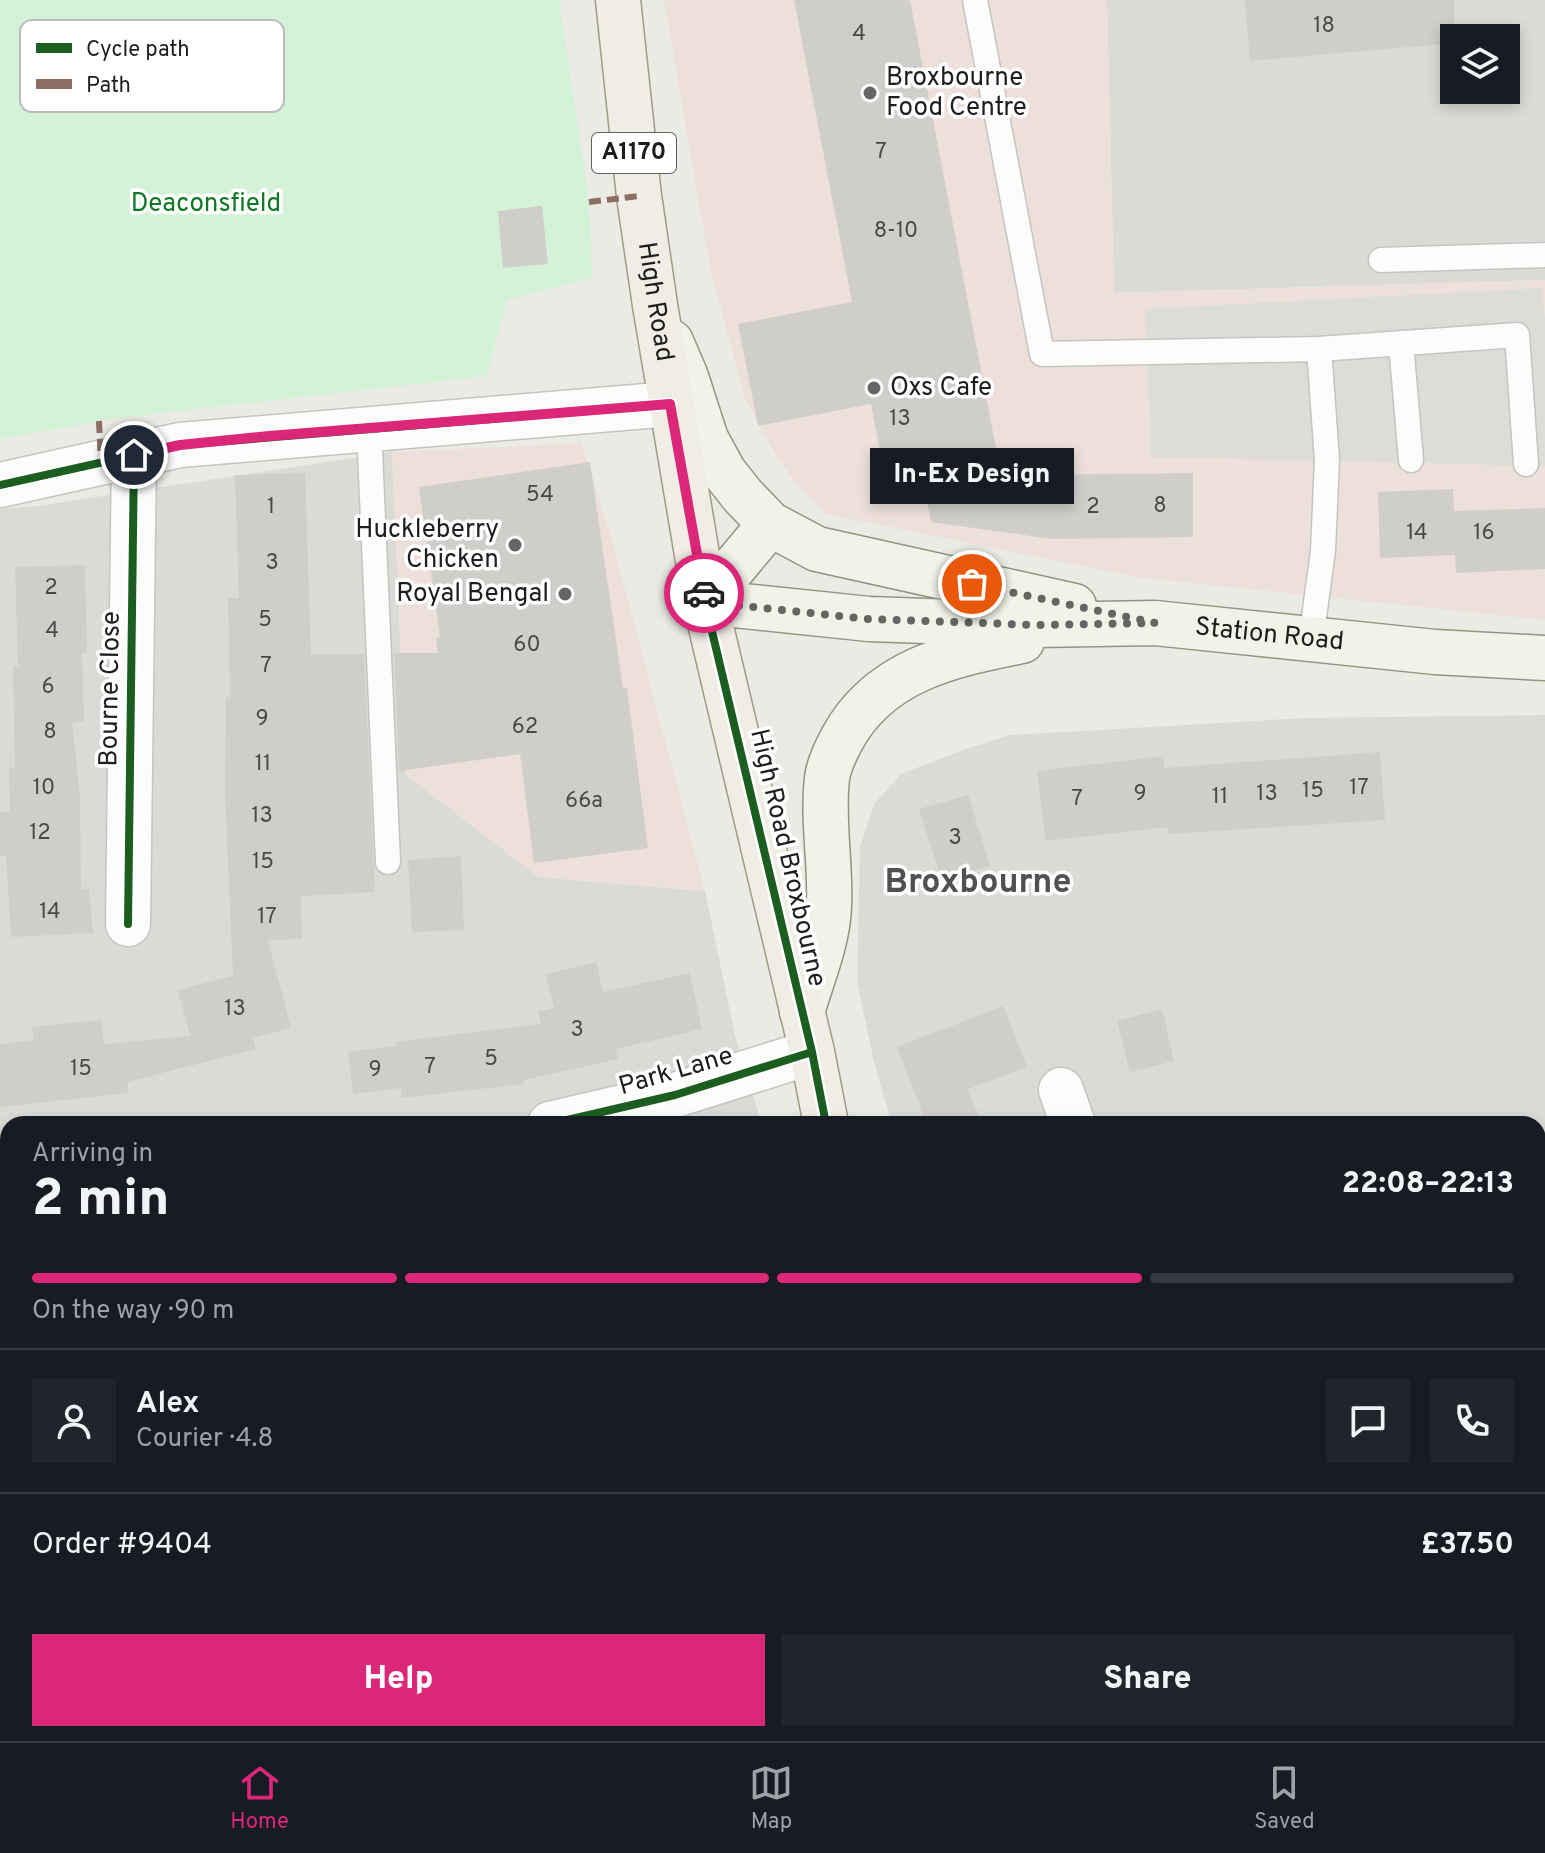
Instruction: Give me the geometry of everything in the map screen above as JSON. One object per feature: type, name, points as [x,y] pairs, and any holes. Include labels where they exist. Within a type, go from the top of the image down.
[{"type":"main road","name":"High Road","points":[[618,0],[639,196],[670,404],[705,602]]},
{"type":"main road","points":[[655,305],[686,377],[706,439],[733,484],[770,524],[817,549],[1155,623]]},
{"type":"main road","points":[[705,602],[770,524]]},
{"type":"main road","name":"Station Road","points":[[705,602],[869,619],[1036,625],[1155,623],[1435,652],[1545,658]]},
{"type":"main road","name":"High Road Broxbourne","points":[[705,602],[824,1116]]},
{"type":"main road","points":[[807,1032],[829,909],[824,816],[828,774],[839,745],[859,711],[896,680],[925,666],[972,651],[1024,640],[1155,623]]},
{"type":"street","points":[[0,485],[180,445],[670,404]]},
{"type":"street","name":"Bourne Close","points":[[128,924],[134,455]]},
{"type":"street","name":"Park Lane","points":[[584,1116],[675,1095],[807,1032]]},
{"type":"lane","points":[[975,0],[1042,354],[1319,349],[1517,335],[1526,464]]},
{"type":"lane","points":[[1381,260],[1545,255]]},
{"type":"lane","points":[[1401,343],[1411,460]]},
{"type":"lane","points":[[1311,639],[1323,551],[1327,460],[1319,349]]},
{"type":"lane","points":[[369,428],[388,862]]},
{"type":"shaded area","points":[[664,0],[1107,0],[1114,293],[1545,280],[1545,620],[1142,578],[826,514],[799,487],[777,458],[744,397],[710,267]]},
{"type":"shaded area","points":[[1107,0],[1545,0],[1545,280],[1114,293]]},
{"type":"shaded area","points":[[1542,288],[1545,319],[1545,466],[1151,457],[1145,309]]},
{"type":"shaded area","points":[[581,443],[611,536],[705,891],[539,877],[406,775],[392,452]]},
{"type":"shaded area","points":[[392,452],[406,775],[539,877],[705,891],[735,1035],[760,1116],[0,1116],[0,509]]},
{"type":"shaded area","points":[[1545,715],[1545,1116],[890,1116],[874,1062],[857,982],[860,847],[874,804],[901,774],[1010,735],[1305,718]]},
{"type":"green space","name":"Deaconsfield","points":[[0,0],[559,0],[589,202],[592,278],[507,300],[487,376],[118,418],[0,439]]},
{"type":"building","points":[[794,0],[910,0],[999,464],[1024,459],[1027,475],[1193,473],[1193,537],[1051,539],[931,522],[923,480],[887,487],[871,404],[758,426],[738,324],[852,302]]},
{"type":"building","points":[[1245,0],[1454,0],[1454,24],[1440,24],[1440,44],[1250,61]]},
{"type":"building","points":[[542,206],[548,264],[503,268],[498,211]]},
{"type":"building","points":[[590,462],[623,688],[627,688],[648,848],[534,863],[520,754],[399,771],[394,653],[438,653],[436,638],[440,637],[419,487]]},
{"type":"building","points":[[305,473],[311,654],[364,654],[375,892],[301,896],[302,939],[268,940],[291,1028],[253,1038],[256,1049],[127,1082],[129,1093],[0,1107],[0,1044],[34,1040],[32,1027],[101,1020],[104,1044],[190,1036],[178,990],[233,976],[225,794],[226,697],[230,697],[228,598],[239,598],[235,475]]},
{"type":"building","points":[[1453,489],[1454,511],[1545,508],[1545,569],[1456,573],[1455,555],[1380,558],[1378,492]]},
{"type":"building","points":[[85,565],[87,653],[82,653],[84,721],[72,723],[80,796],[81,890],[89,889],[93,933],[11,937],[6,856],[0,856],[0,812],[10,811],[9,768],[15,767],[13,666],[18,666],[15,567]]},
{"type":"building","points":[[1380,752],[1385,820],[1169,834],[1168,827],[1046,841],[1037,771],[1163,756],[1164,768]]},
{"type":"building","points":[[968,795],[990,866],[942,881],[919,809]]},
{"type":"building","points":[[461,856],[464,930],[412,932],[408,860]]},
{"type":"building","points":[[596,962],[603,992],[690,973],[702,1029],[616,1049],[618,1059],[524,1080],[524,1084],[402,1098],[401,1088],[353,1094],[348,1052],[396,1046],[396,1042],[541,1024],[538,1012],[554,1008],[546,974]]},
{"type":"building","points":[[1003,1006],[1027,1067],[968,1089],[978,1116],[924,1116],[897,1047]]},
{"type":"building","points":[[1162,1009],[1174,1061],[1130,1072],[1117,1021]]},
{"type":"marked path","points":[[589,202],[639,196]]},
{"type":"marked path","points":[[99,421],[101,463]]},
{"type":"cycle path","points":[[0,485],[180,445],[670,404]]},
{"type":"cycle path","points":[[128,924],[134,455]]},
{"type":"cycle path","points":[[705,602],[824,1116]]},
{"type":"cycle path","points":[[584,1116],[675,1095],[812,1052]]},
{"type":"way so far","points":[[704,593],[705,602],[846,618],[1036,625],[1155,623],[972,584]]},
{"type":"place","name":"Broxbourne Food Centre","points":[[870,93]]},
{"type":"place","name":"Oxs Cafe","points":[[874,388]]},
{"type":"place","name":"Huckleberry Chicken","points":[[515,545]]},
{"type":"place","name":"In-Ex Design","points":[[972,584]]},
{"type":"place","name":"Royal Bengal","points":[[565,594]]},
{"type":"district","name":"Broxbourne","points":[[978,883]]},
{"type":"route","points":[[134,455],[180,445],[269,436],[670,404],[704,593]]}]
